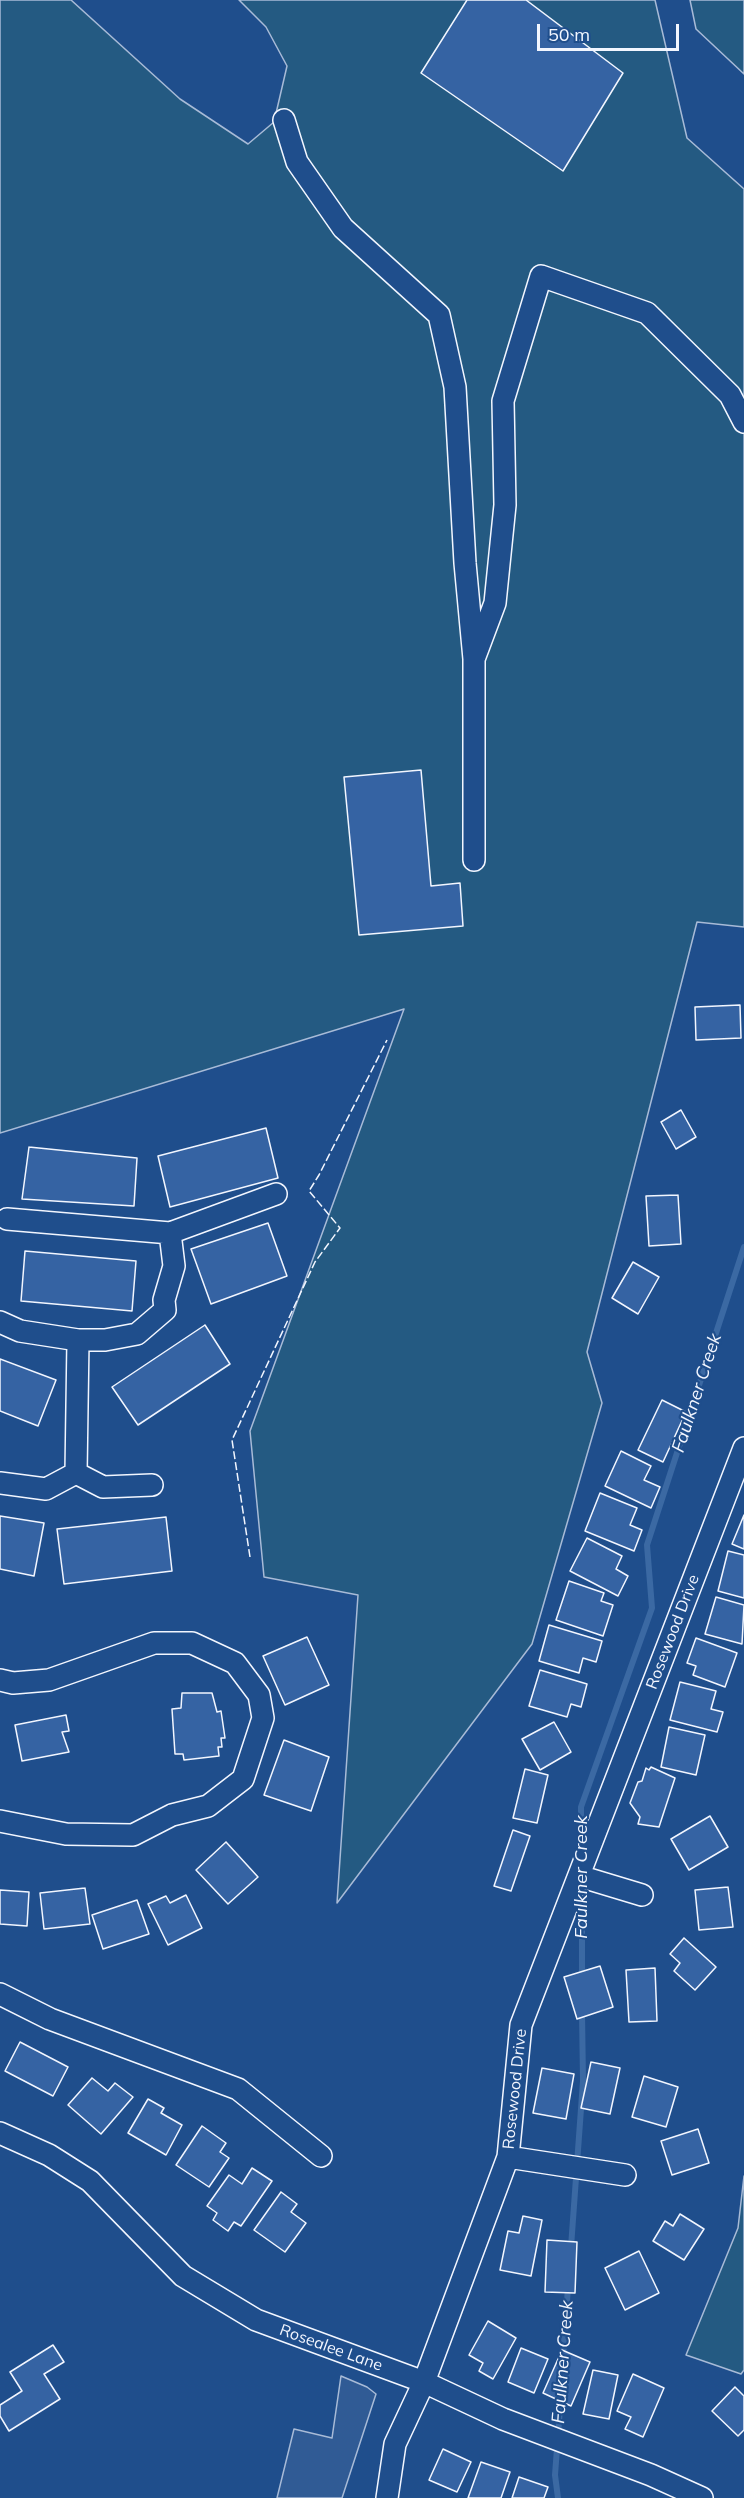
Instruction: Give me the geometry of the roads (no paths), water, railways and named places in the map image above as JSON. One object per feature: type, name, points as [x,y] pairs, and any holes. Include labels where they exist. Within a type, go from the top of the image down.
[{"type":"street","points":[[284,120],[297,162],[344,228],[439,315],[455,387],[465,563],[474,659],[474,860]]},
{"type":"street","points":[[474,659],[495,603],[505,505],[502,401],[541,276],[647,313],[730,394],[744,422]]},
{"type":"street","points":[[7,1220],[170,1233],[276,1194]]},
{"type":"street","points":[[0,1322],[20,1331],[78,1340],[105,1340],[137,1334],[165,1310],[164,1300],[174,1266],[170,1233]]},
{"type":"street","points":[[76,1473],[78,1340]]},
{"type":"street","name":"Rosewood Drive","points":[[387,2498],[395,2444],[423,2382],[508,2157],[521,2025],[744,1448]]},
{"type":"street","points":[[0,1483],[46,1489],[76,1473]]},
{"type":"street","points":[[76,1473],[103,1487],[152,1485]]},
{"type":"street","points":[[0,1680],[13,1683],[49,1680],[154,1643],[192,1643],[235,1663],[259,1695],[263,1718],[243,1779],[208,1806],[172,1815],[133,1835],[66,1834],[0,1821]]},
{"type":"street","points":[[579,1876],[642,1895]]},
{"type":"street","points":[[0,1994],[50,2019],[238,2089],[321,2156]]},
{"type":"street","name":"Rosealee Lane","points":[[0,2133],[49,2155],[90,2181],[183,2276],[256,2320],[423,2382],[503,2419],[651,2475],[702,2498]]},
{"type":"street","points":[[508,2157],[625,2175]]},
{"type":"waterway","name":"Faulkner Creek","points":[[581,1846],[581,1807],[652,1608],[647,1545],[744,1247]]},
{"type":"waterway","name":"Faulkner Creek","points":[[582,1892],[582,1978]]},
{"type":"waterway","name":"Faulkner Creek","points":[[571,2247],[583,2081],[582,2012]]},
{"type":"waterway","name":"Faulkner Creek","points":[[563,2358],[568,2287]]},
{"type":"waterway","name":"Faulkner Creek","points":[[558,2498],[555,2475],[561,2395]]}]
